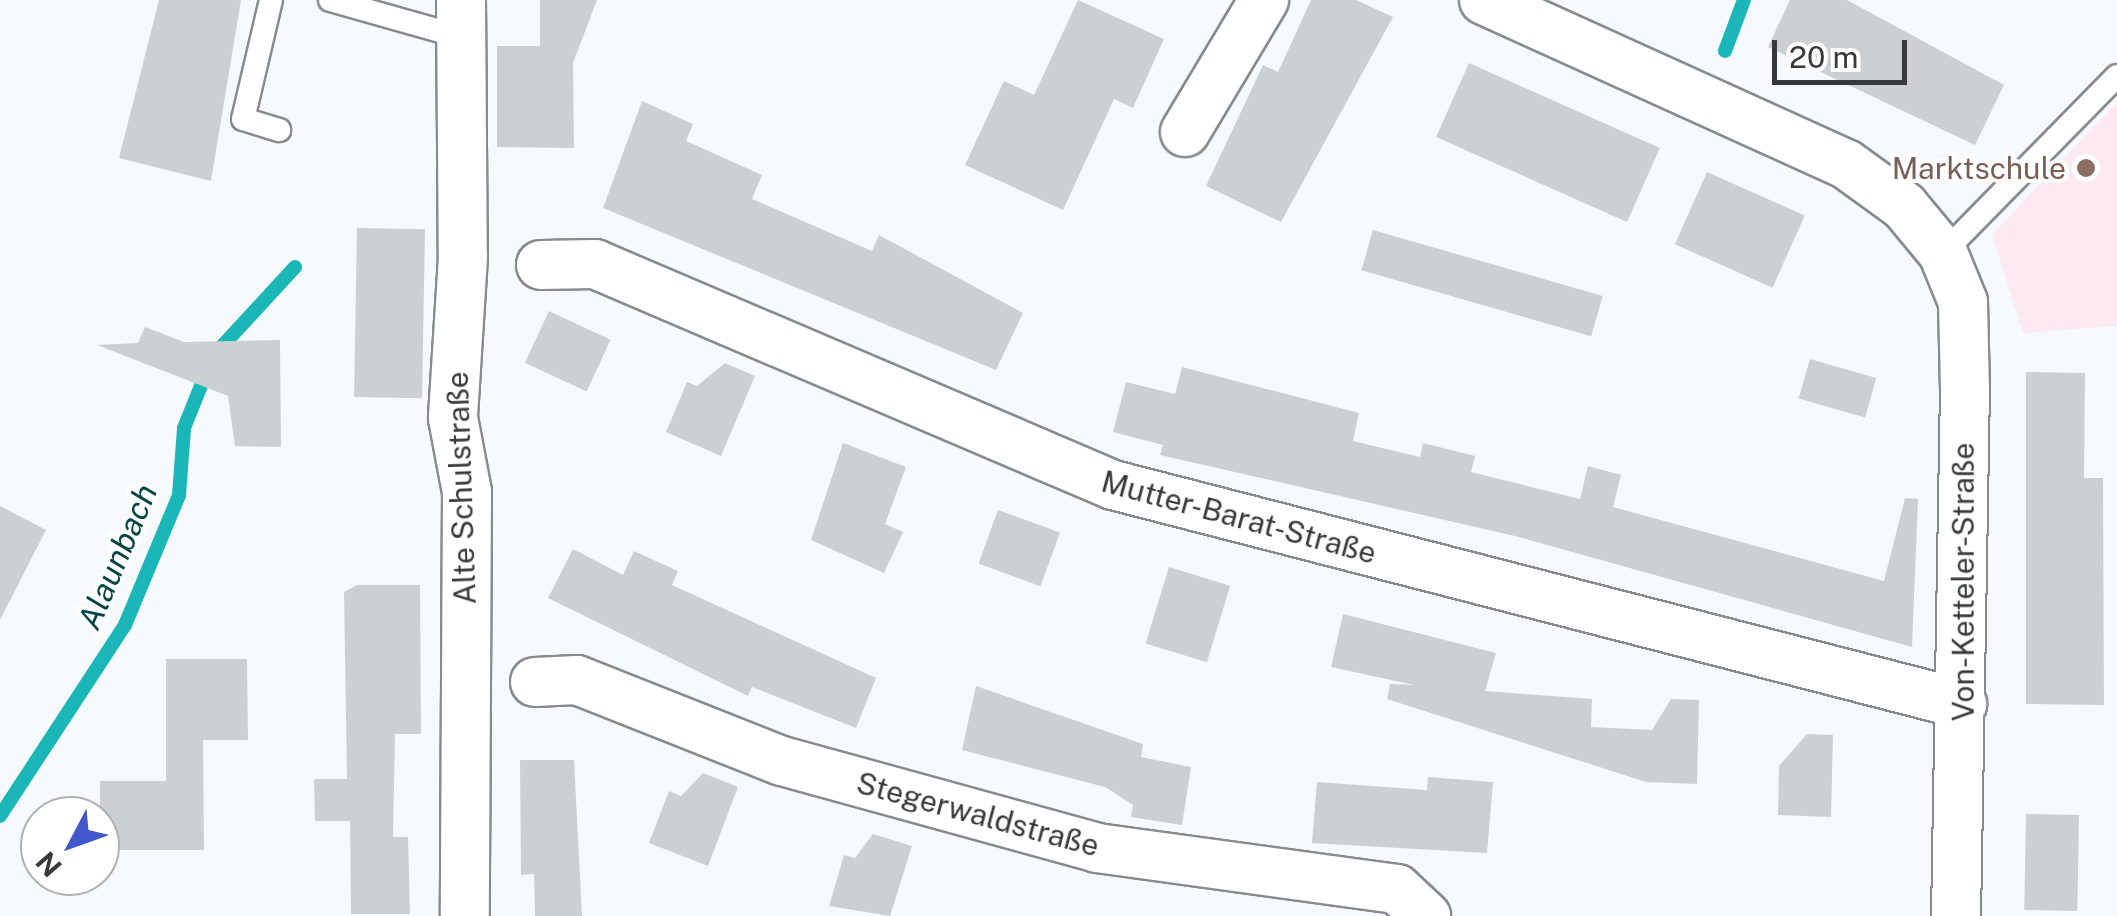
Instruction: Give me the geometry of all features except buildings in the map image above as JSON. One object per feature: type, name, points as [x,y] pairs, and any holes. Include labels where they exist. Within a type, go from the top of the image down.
[{"type":"street","points":[[1185,132],[1264,0]]},
{"type":"street","name":"Von-Ketteler-Straße","points":[[1484,0],[1846,164],[1904,206],[1943,253],[1963,302],[1962,704],[1956,916]]},
{"type":"street","name":"Alte Schulstraße","points":[[461,18],[453,418],[467,492],[465,916]]},
{"type":"street","name":"Mutter-Barat-Straße","points":[[541,264],[595,264],[1113,485],[1962,704]]},
{"type":"street","name":"Stegerwaldstraße","points":[[535,682],[577,680],[782,761],[1097,848],[1397,889],[1426,916]]},
{"type":"lane","points":[[270,0],[243,119],[279,130]]},
{"type":"lane","points":[[330,0],[461,18]]},
{"type":"lane","points":[[1943,253],[2117,76]]},
{"type":"shaded area","name":"Marktschule","points":[[2117,102],[2117,326],[2023,333],[1992,235]]},
{"type":"waterway","name":"Alaunbach","points":[[1725,51],[1744,0]]},
{"type":"waterway","name":"Alaunbach","points":[[0,816],[125,625],[179,495],[184,428],[213,356],[295,267]]},
{"type":"place","name":"Marktschule","points":[[2086,168]]}]
